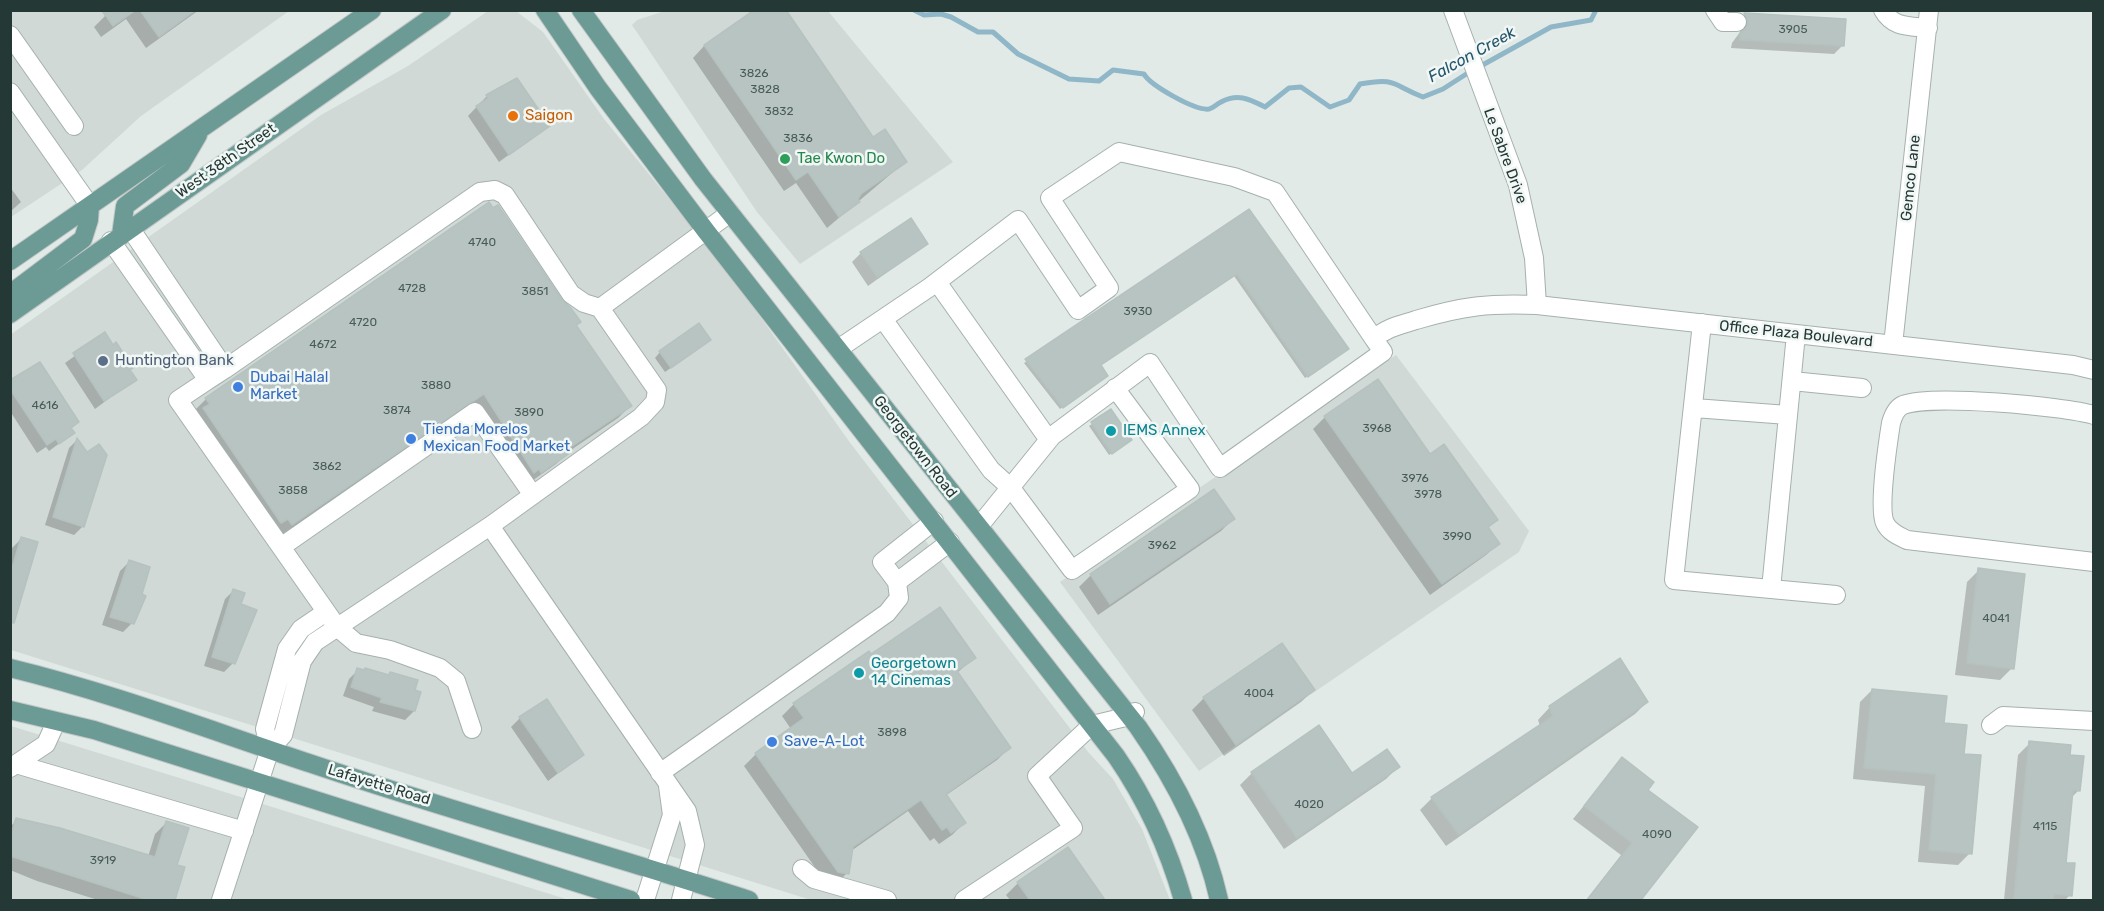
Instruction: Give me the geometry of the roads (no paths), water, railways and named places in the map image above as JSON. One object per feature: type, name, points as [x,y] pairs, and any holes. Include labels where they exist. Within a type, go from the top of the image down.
[{"type":"main road","points":[[10,261],[372,10]]},
{"type":"main road","name":"West 38th Street","points":[[10,314],[442,10]]},
{"type":"main road","name":"Georgetown Road","points":[[545,10],[598,88],[706,231],[1122,765],[1148,807],[1161,835],[1183,900]]},
{"type":"main road","name":"Georgetown Road","points":[[581,10],[633,85],[730,213],[951,494],[980,525],[1132,714],[1182,798],[1203,847],[1219,900]]},
{"type":"main road","points":[[121,235],[125,206],[181,164],[202,129]]},
{"type":"main road","points":[[10,294],[83,239],[90,220],[90,207]]},
{"type":"main road","name":"Lafayette Road","points":[[10,668],[48,677],[270,750],[749,900]]},
{"type":"main road","points":[[10,710],[56,723],[94,730],[631,900]]},
{"type":"street","name":"Le Sabre Drive","points":[[1453,10],[1487,106],[1508,156],[1526,213],[1535,265],[1537,305]]},
{"type":"street","points":[[1715,10],[1723,22],[1737,22]]},
{"type":"street","points":[[1883,10],[1889,21],[1901,26],[1928,19]]},
{"type":"street","name":"Gemco Lane","points":[[1893,345],[1928,19]]},
{"type":"street","points":[[10,35],[74,126]]},
{"type":"street","points":[[10,92],[90,207]]},
{"type":"street","points":[[838,349],[936,282],[1018,220],[1078,310],[1109,288],[1050,198],[1119,152],[1234,177],[1275,192],[1383,352],[1220,468],[1150,363],[1049,440],[980,525]]},
{"type":"street","points":[[221,900],[270,750],[283,735],[302,661],[315,642],[337,627],[490,526],[641,417],[655,402],[657,390],[600,308],[584,303],[571,294],[505,195],[495,190],[480,192],[178,400],[337,627],[356,643],[390,650],[440,668],[456,681],[472,729]]},
{"type":"street","points":[[600,308],[730,213]]},
{"type":"street","points":[[121,235],[225,369]]},
{"type":"street","points":[[121,235],[208,380]]},
{"type":"street","points":[[936,282],[1049,440]]},
{"type":"street","name":"Office Plaza Boulevard","points":[[1374,339],[1384,330],[1459,307],[1497,304],[1537,305],[2073,365],[2094,370]]},
{"type":"street","points":[[883,319],[991,470],[1011,488],[1072,570],[1190,489],[1115,388]]},
{"type":"street","points":[[1702,323],[1674,580],[1836,595]]},
{"type":"street","points":[[1771,589],[1797,334]]},
{"type":"street","points":[[1792,381],[1862,388]]},
{"type":"street","points":[[2094,415],[1987,402],[1918,402],[1901,405],[1891,423],[1883,502],[1884,522],[1892,532],[1907,540],[2094,562]]},
{"type":"street","points":[[1694,408],[1788,416]]},
{"type":"street","points":[[280,547],[475,412],[533,495]]},
{"type":"street","points":[[664,779],[887,613],[899,598],[897,582],[882,562],[934,521]]},
{"type":"street","points":[[490,526],[687,811],[695,845],[688,880],[681,900]]},
{"type":"street","points":[[897,582],[950,542]]},
{"type":"street","points":[[270,750],[265,729],[287,649],[301,629],[326,612]]},
{"type":"street","points":[[964,900],[1073,828],[1037,776],[1092,725],[1132,714]]},
{"type":"street","points":[[1990,725],[2003,716],[2094,721]]},
{"type":"street","points":[[13,766],[46,744],[56,723]]},
{"type":"street","points":[[13,766],[244,831]]},
{"type":"street","points":[[645,900],[672,815],[664,779]]},
{"type":"street","points":[[802,869],[814,879],[887,900]]},
{"type":"waterway","name":"Falcon Creek","points":[[914,10],[924,15],[941,14],[951,17],[978,32],[993,32],[1018,54],[1069,79],[1099,81],[1113,70],[1144,74],[1174,96],[1202,109],[1209,109],[1233,98],[1249,100],[1265,107],[1289,88],[1301,87],[1330,107],[1349,100],[1360,84],[1381,81],[1394,83],[1423,97],[1443,89],[1471,71]]},
{"type":"waterway","name":"Falcon Creek","points":[[1479,67],[1551,27],[1591,20],[1596,10]]},
{"type":"place","name":"Saigon","points":[[513,116]]},
{"type":"place","name":"Tae Kwon Do","points":[[785,159]]},
{"type":"place","name":"Huntington Bank","points":[[103,361]]},
{"type":"place","name":"Dubai Halal Market","points":[[238,387]]},
{"type":"place","name":"IEMS Annex","points":[[1111,431]]},
{"type":"place","name":"Tienda Morelos Mexican Food Market","points":[[411,439]]},
{"type":"place","name":"Georgetown 14 Cinemas","points":[[859,673]]},
{"type":"place","name":"Save-A-Lot","points":[[772,742]]}]
